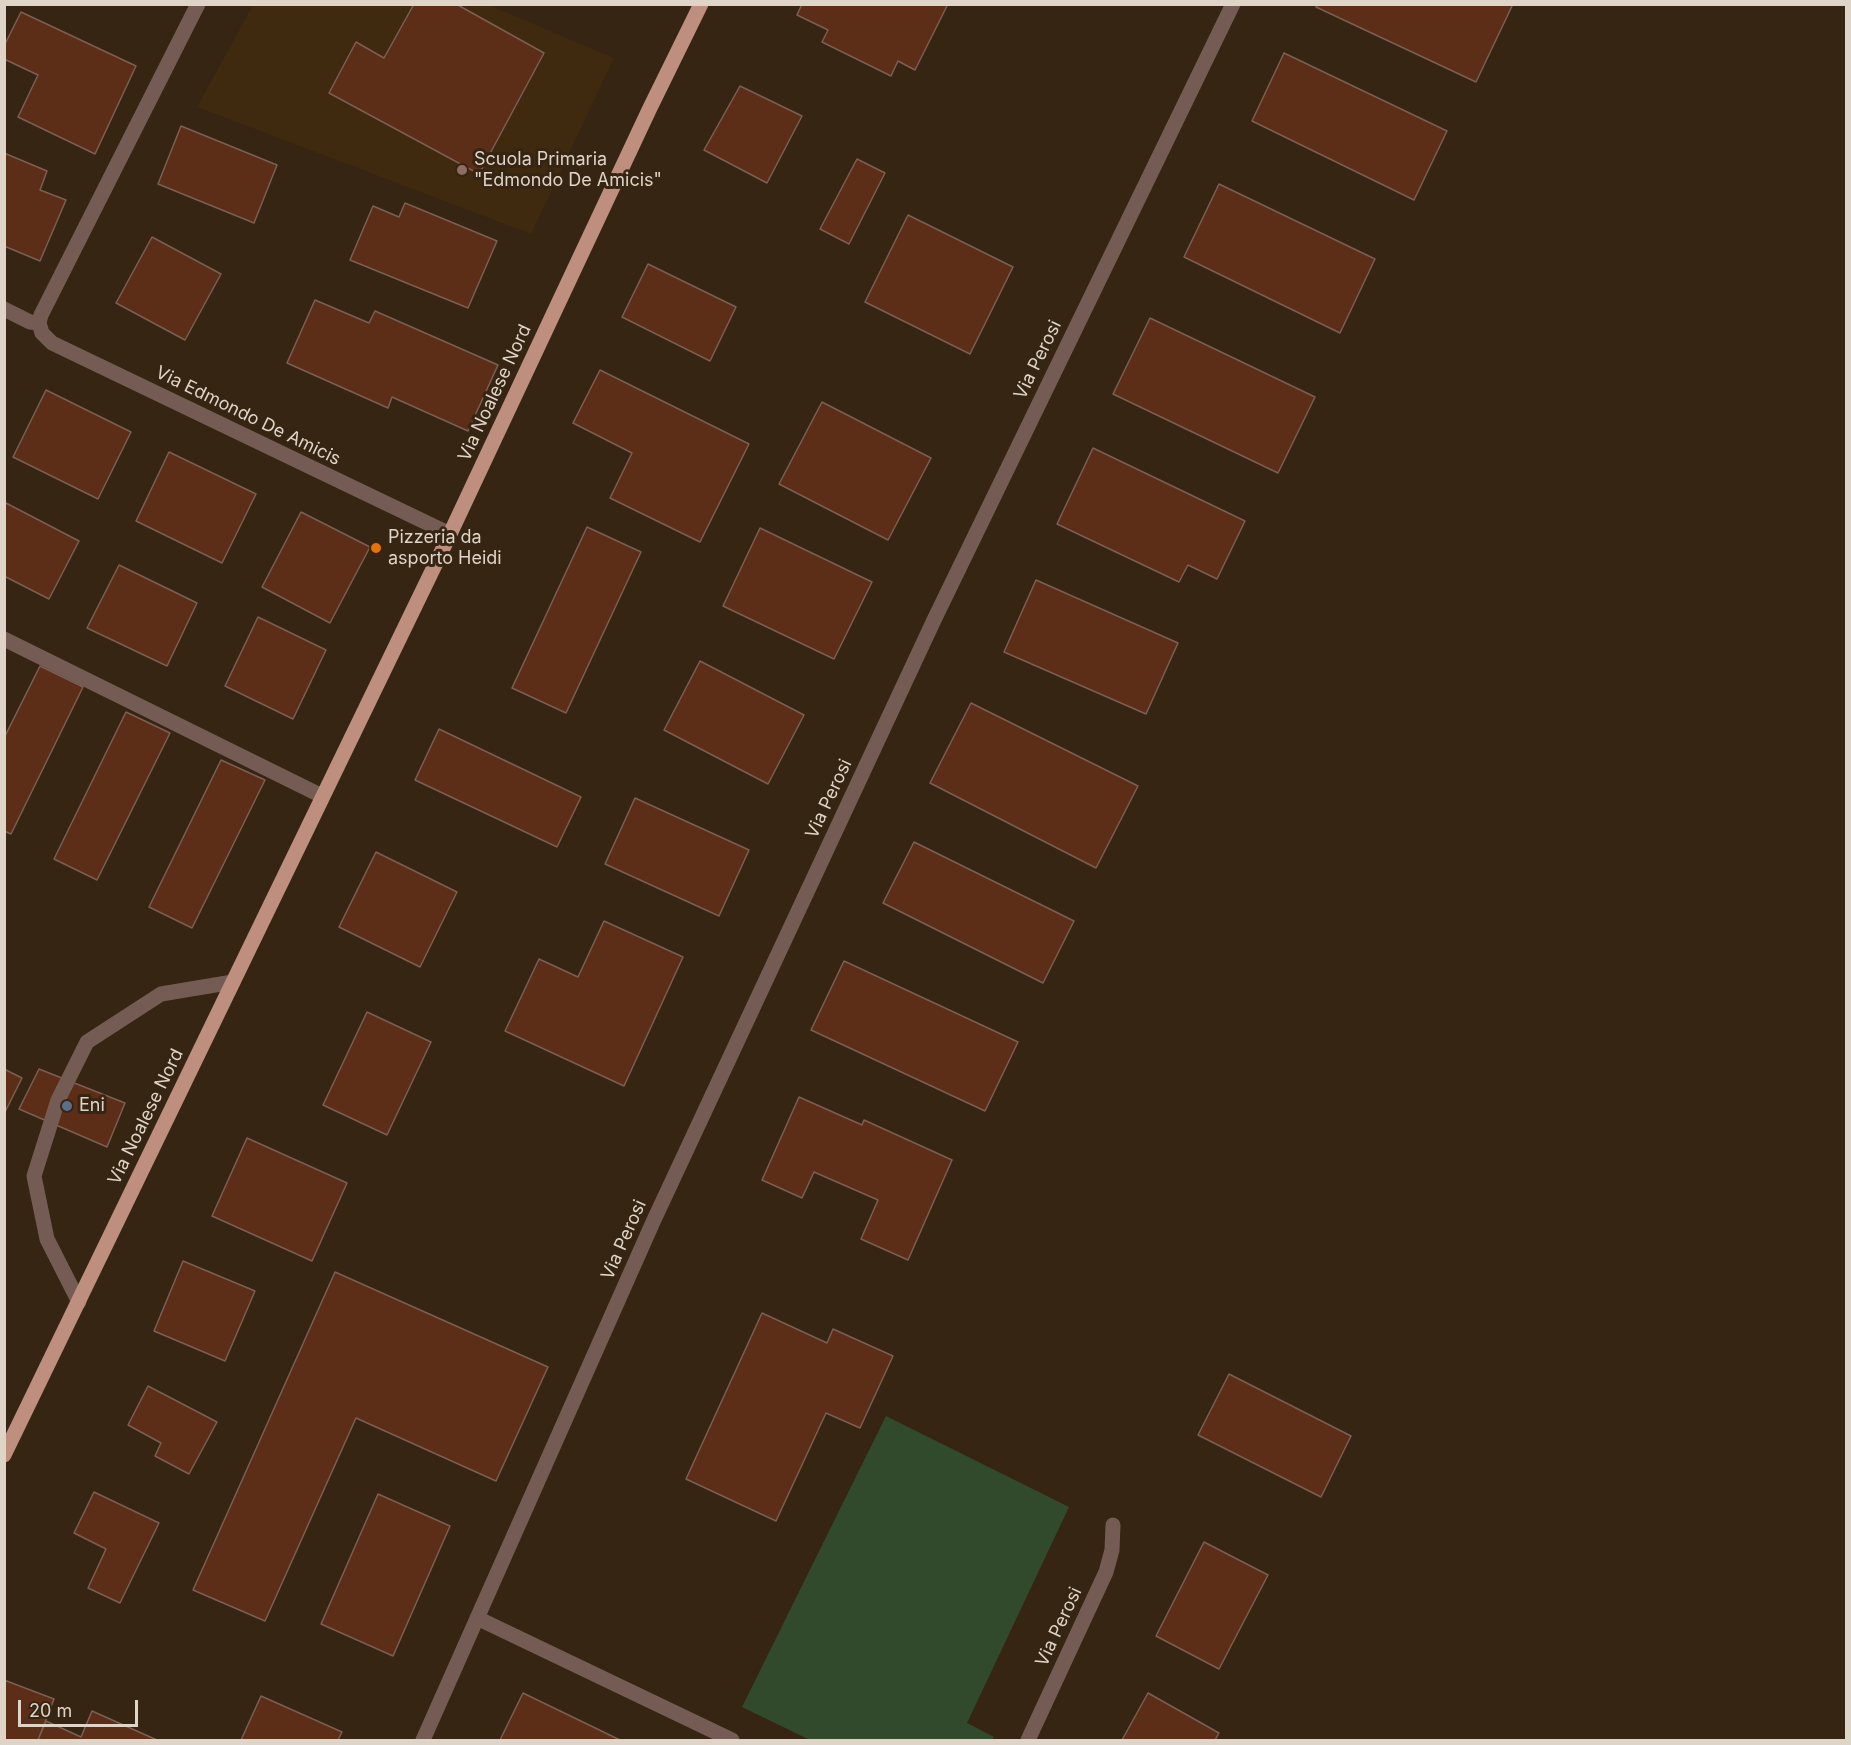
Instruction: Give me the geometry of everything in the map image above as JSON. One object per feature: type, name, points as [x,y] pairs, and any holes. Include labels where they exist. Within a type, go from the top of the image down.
[{"type":"main road","name":"Via Noalese Nord","points":[[4,1455],[450,534],[701,4]]},
{"type":"street","points":[[4,309],[30,321],[39,322],[198,4]]},
{"type":"street","name":"Via Perosi","points":[[423,1740],[653,1222],[929,631],[1233,4]]},
{"type":"street","name":"Via Edmondo De Amicis","points":[[39,322],[42,333],[52,343],[450,534]]},
{"type":"street","points":[[4,639],[322,796]]},
{"type":"street","points":[[79,1302],[47,1239],[34,1176],[58,1100],[87,1042],[161,994],[233,982]]},
{"type":"street","name":"Via Perosi","points":[[1028,1740],[1106,1572],[1112,1550],[1113,1525]]},
{"type":"street","points":[[477,1618],[732,1740]]},
{"type":"shaded area","name":"Scuola Primaria \"Edmondo De Amicis\"","points":[[253,5],[489,5],[614,58],[531,234],[197,107]]},
{"type":"green space","points":[[886,1416],[1069,1507],[967,1723],[994,1737],[992,1740],[810,1740],[742,1707]]},
{"type":"building","points":[[414,4],[456,4],[544,53],[479,174],[329,93],[356,42],[384,58]]},
{"type":"building","points":[[802,4],[948,4],[915,70],[898,61],[891,76],[822,42],[828,30],[797,15]]},
{"type":"building","points":[[1318,4],[1513,4],[1476,82],[1316,7]]},
{"type":"building","points":[[21,12],[136,66],[95,154],[18,117],[38,75],[4,59],[4,46]]},
{"type":"building","points":[[1284,53],[1447,131],[1414,200],[1252,121]]},
{"type":"building","points":[[740,86],[802,116],[767,183],[704,150]]},
{"type":"building","points":[[181,126],[277,165],[254,223],[158,184]]},
{"type":"building","points":[[4,153],[47,171],[40,190],[66,200],[40,261],[4,246]]},
{"type":"building","points":[[857,159],[885,173],[849,244],[820,229]]},
{"type":"building","points":[[1219,184],[1375,259],[1340,333],[1184,257]]},
{"type":"building","points":[[405,203],[497,241],[468,308],[350,260],[373,206],[399,217]]},
{"type":"building","points":[[908,215],[1013,267],[970,354],[865,302]]},
{"type":"building","points":[[152,237],[221,274],[185,340],[116,303]]},
{"type":"building","points":[[648,264],[736,307],[710,361],[622,317]]},
{"type":"building","points":[[315,300],[369,323],[375,311],[498,365],[468,431],[392,397],[388,408],[287,363]]},
{"type":"building","points":[[1150,318],[1315,397],[1278,473],[1113,394]]},
{"type":"building","points":[[600,370],[749,444],[700,542],[610,498],[632,453],[573,423]]},
{"type":"building","points":[[46,390],[131,432],[98,499],[13,457]]},
{"type":"building","points":[[822,402],[931,458],[888,540],[779,484]]},
{"type":"building","points":[[1093,448],[1245,521],[1217,579],[1188,565],[1179,582],[1057,524]]},
{"type":"building","points":[[169,452],[256,494],[222,563],[136,521]]},
{"type":"building","points":[[4,502],[79,541],[49,599],[4,576]]},
{"type":"building","points":[[301,512],[370,547],[330,623],[262,587]]},
{"type":"building","points":[[587,527],[641,552],[566,713],[512,688]]},
{"type":"building","points":[[760,528],[872,582],[834,659],[723,606]]},
{"type":"building","points":[[119,565],[197,603],[167,666],[87,628]]},
{"type":"building","points":[[1036,580],[1178,643],[1146,714],[1004,652]]},
{"type":"building","points":[[258,617],[326,650],[293,719],[225,686]]},
{"type":"building","points":[[700,661],[804,715],[768,784],[664,730]]},
{"type":"building","points":[[40,666],[83,687],[11,834],[4,831],[4,738]]},
{"type":"building","points":[[971,703],[1138,786],[1096,868],[930,783]]},
{"type":"building","points":[[126,712],[170,733],[97,880],[54,859]]},
{"type":"building","points":[[439,729],[581,797],[557,847],[415,780]]},
{"type":"building","points":[[221,760],[265,780],[192,928],[149,907]]},
{"type":"building","points":[[635,798],[749,850],[719,916],[605,864]]},
{"type":"building","points":[[914,842],[1074,921],[1043,983],[883,903]]},
{"type":"building","points":[[376,852],[457,892],[420,967],[339,927]]},
{"type":"building","points":[[604,921],[683,957],[624,1086],[505,1031],[539,959],[578,977]]},
{"type":"building","points":[[844,961],[1018,1042],[985,1111],[811,1030]]},
{"type":"building","points":[[367,1012],[431,1042],[387,1135],[323,1105]]},
{"type":"building","points":[[4,1069],[22,1078],[4,1114]]},
{"type":"building","points":[[39,1069],[125,1103],[107,1147],[19,1109]]},
{"type":"building","points":[[799,1097],[862,1125],[864,1120],[952,1160],[908,1260],[861,1239],[878,1200],[814,1172],[802,1198],[762,1180]]},
{"type":"building","points":[[247,1138],[347,1183],[312,1261],[212,1216]]},
{"type":"building","points":[[183,1261],[255,1291],[225,1361],[154,1331]]},
{"type":"building","points":[[335,1272],[548,1367],[496,1481],[356,1418],[265,1621],[193,1590]]},
{"type":"building","points":[[762,1313],[827,1343],[833,1329],[893,1356],[860,1428],[826,1413],[776,1521],[686,1479]]},
{"type":"building","points":[[1229,1374],[1351,1436],[1321,1497],[1198,1435]]},
{"type":"building","points":[[148,1386],[217,1422],[189,1474],[155,1456],[161,1443],[128,1425]]},
{"type":"building","points":[[94,1492],[159,1523],[120,1603],[88,1588],[106,1549],[74,1533]]},
{"type":"building","points":[[378,1494],[450,1526],[393,1656],[321,1624]]},
{"type":"building","points":[[1204,1542],[1268,1575],[1219,1669],[1156,1636]]},
{"type":"building","points":[[4,1680],[54,1699],[38,1740],[4,1740]]},
{"type":"building","points":[[523,1693],[620,1740],[500,1740]]},
{"type":"building","points":[[1148,1693],[1219,1733],[1215,1740],[1122,1740]]},
{"type":"building","points":[[261,1696],[342,1732],[338,1740],[241,1740]]},
{"type":"building","points":[[92,1711],[157,1740],[38,1740],[46,1721],[81,1737]]},
{"type":"place","name":"Scuola Primaria \"Edmondo De Amicis\"","points":[[462,170]]},
{"type":"place","name":"Pizzeria da asporto Heidi","points":[[376,548]]},
{"type":"place","name":"Eni","points":[[67,1106]]}]
